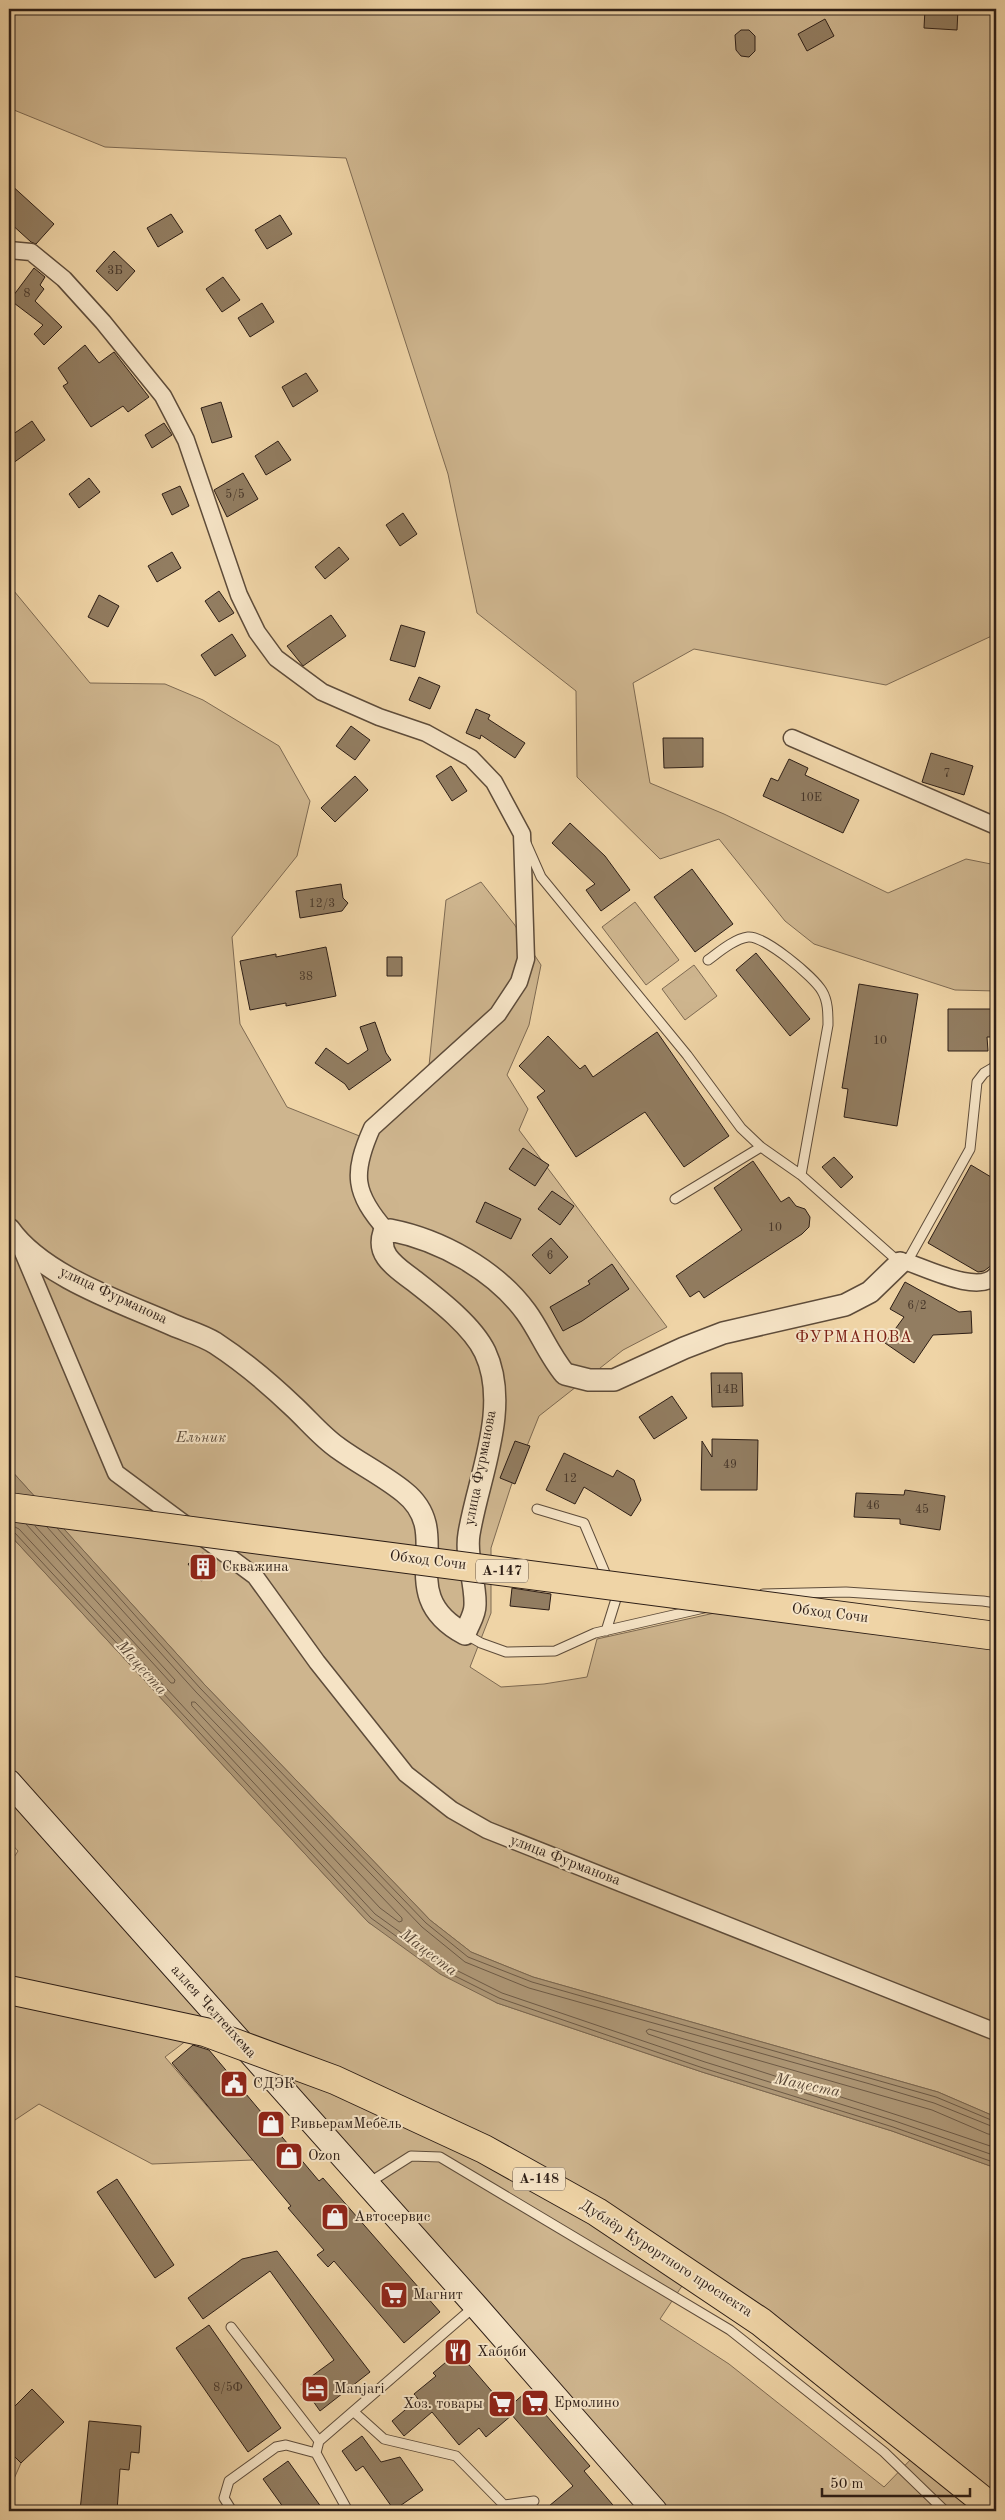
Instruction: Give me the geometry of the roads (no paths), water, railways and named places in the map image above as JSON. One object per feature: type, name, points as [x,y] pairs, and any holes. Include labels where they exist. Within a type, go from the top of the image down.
[{"type":"highway","name":"Обход Сочи","points":[[9,1507],[996,1636]]},
{"type":"highway","name":"Дублёр Курортного проспекта","points":[[9,1990],[205,2032],[335,2080],[484,2149],[597,2212],[761,2322],[996,2511]]},
{"type":"main road","name":"аллея Челтенхема","points":[[9,1782],[476,2306],[655,2511]]},
{"type":"street","points":[[9,250],[31,252],[41,258],[103,322],[153,382],[176,418],[186,440],[239,595],[257,632],[276,658],[322,692],[379,717],[426,733],[471,758],[494,782],[522,834],[526,959],[519,982],[498,1014],[372,1128],[362,1152],[358,1182],[367,1204],[387,1231],[407,1233],[430,1241],[467,1260],[497,1282],[512,1295],[527,1313],[565,1374],[589,1380],[614,1380],[684,1348],[723,1333],[845,1304],[870,1292],[904,1262],[971,1284],[987,1283],[996,1275]]},
{"type":"street","points":[[792,738],[996,826]]},
{"type":"street","name":"улица Фурманова","points":[[14,1236],[60,1273],[213,1342],[257,1372],[337,1448],[406,1493],[420,1508],[428,1530],[427,1590],[431,1602],[448,1624],[465,1634],[472,1621],[475,1606],[468,1536],[482,1480],[495,1414],[492,1370],[485,1351],[474,1335],[438,1301],[394,1266],[386,1256],[382,1238],[387,1231]]},
{"type":"street","name":"улица Фурманова","points":[[14,1236],[116,1472],[255,1576],[317,1662],[386,1750],[406,1774],[429,1794],[487,1830],[996,2032]]},
{"type":"lane","points":[[522,834],[541,877],[687,1055],[741,1128],[761,1147],[801,1175],[904,1262],[970,1150],[977,1082],[984,1074],[996,1066]]},
{"type":"lane","points":[[708,960],[738,940],[753,937],[765,942],[814,980],[822,992],[828,1008],[828,1025],[801,1175]]},
{"type":"lane","points":[[675,1199],[761,1147]]},
{"type":"lane","points":[[538,1509],[584,1523],[616,1600],[606,1631]]},
{"type":"lane","points":[[465,1634],[481,1643],[506,1652],[555,1651],[606,1631],[768,1593],[846,1592],[983,1601],[996,1604]]},
{"type":"lane","points":[[367,2185],[411,2156],[440,2157],[730,2330],[884,2452],[945,2511]]},
{"type":"lane","points":[[348,2511],[316,2453],[319,2441],[476,2306]]},
{"type":"lane","points":[[231,2327],[319,2441]]},
{"type":"lane","points":[[354,2412],[384,2439],[456,2456],[504,2505],[534,2501]]},
{"type":"lane","points":[[232,2511],[224,2498],[229,2481],[276,2447],[286,2445],[316,2453]]},
{"type":"water","name":"Мацеста","points":[[9,1468],[204,1684],[430,1920],[471,1952],[533,1977],[938,2092],[996,2117],[996,2168],[892,2131],[702,2072],[497,2003],[440,1974],[368,1922],[9,1534]]},
{"type":"place","name":"Скважина","points":[[203,1567]]},
{"type":"place","name":"СДЭК","points":[[234,2084]]},
{"type":"place","name":"РивьерамМебель","points":[[271,2124]]},
{"type":"place","name":"Ozon","points":[[289,2156]]},
{"type":"place","name":"Автосервис","points":[[335,2217]]},
{"type":"place","name":"Магнит","points":[[394,2295]]},
{"type":"place","name":"Хабиби","points":[[458,2352]]},
{"type":"place","name":"Manjari","points":[[315,2389]]},
{"type":"place","name":"Ермолино","points":[[535,2403]]},
{"type":"place","name":"Хоз. товары","points":[[502,2404]]},
{"type":"district","name":"ФУРМАНОВА","points":[[854,1338]]},
{"type":"park label","name":"Ельник","points":[[201,1438]]}]
